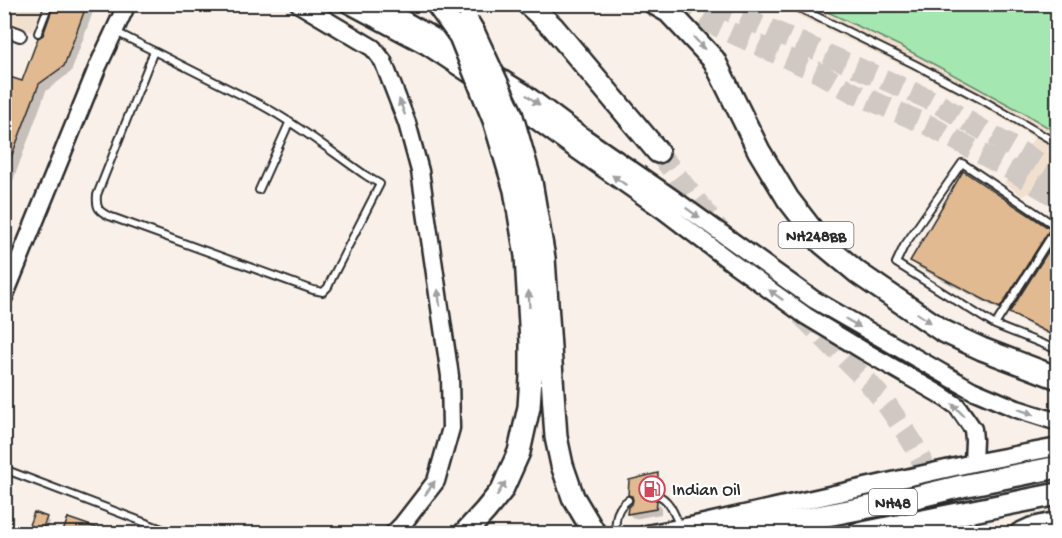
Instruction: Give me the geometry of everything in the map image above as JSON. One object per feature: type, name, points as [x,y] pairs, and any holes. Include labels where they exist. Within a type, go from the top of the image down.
[{"type":"highway","points":[[437,4],[460,36],[494,120],[515,190],[526,256],[531,342],[530,407],[519,452],[502,489],[464,534]]},
{"type":"highway","points":[[454,4],[473,31],[511,113],[531,182],[544,258],[556,437],[562,465],[573,497],[595,534]]},
{"type":"highway","points":[[528,4],[554,27],[658,152]]},
{"type":"highway","name":"NH248BB","points":[[656,4],[669,12],[714,60],[759,151],[788,199],[822,243],[858,273],[943,331],[982,349],[1058,378]]},
{"type":"highway","name":"NH48","points":[[728,534],[1058,468]]},
{"type":"highway","name":"NH48","points":[[858,534],[1058,494]]},
{"type":"highway","points":[[1020,534],[1058,523]]},
{"type":"main road","points":[[4,297],[113,31],[127,4]]},
{"type":"main road","points":[[299,4],[373,48],[383,61],[407,123],[420,171],[450,376],[452,415],[451,428],[436,481],[393,534]]},
{"type":"main road","points":[[348,4],[428,46],[664,211],[806,316],[957,406],[973,429],[973,463]]},
{"type":"main road","points":[[376,4],[522,91],[813,299],[972,390],[1017,409],[1058,422]]},
{"type":"main road","points":[[646,534],[684,530],[973,463],[1058,447]]},
{"type":"street","points":[[4,29],[20,34]]},
{"type":"lane","points":[[38,33],[50,4]]},
{"type":"lane","points":[[791,4],[979,98],[1058,144]]},
{"type":"lane","points":[[113,31],[154,51],[262,106],[290,122],[380,184],[328,287],[322,292],[100,211],[96,204],[97,195],[154,51]]},
{"type":"lane","points":[[259,190],[290,122]]},
{"type":"lane","points":[[994,325],[1058,227],[962,163],[904,246],[896,263],[994,325],[1058,351]]},
{"type":"lane","points":[[4,469],[175,534]]},
{"type":"lane","points":[[657,495],[666,500],[684,530]]},
{"type":"lane","points":[[615,534],[617,512],[628,500]]},
{"type":"shaded area","points":[[4,5],[43,5],[32,32],[5,22]]},
{"type":"shaded area","points":[[780,5],[1057,5],[1057,152],[1049,148],[1051,162],[1031,192],[1023,196],[1004,183],[1034,138],[977,104]]},
{"type":"green space","points":[[813,5],[1057,5],[1057,133],[902,47]]},
{"type":"building","points":[[54,4],[87,4],[64,66],[39,84],[4,176],[4,75],[22,81]]},
{"type":"building","points":[[963,171],[1050,229],[1000,308],[910,261]]},
{"type":"building","points":[[1058,236],[1058,338],[1009,313]]},
{"type":"building","points":[[658,473],[657,490],[652,495],[657,501],[656,509],[627,514],[628,507],[633,500],[632,496],[628,495],[629,480]]},
{"type":"building","points":[[34,512],[47,517],[42,530],[29,525]]},
{"type":"building","points":[[68,518],[109,532],[109,534],[62,534]]},
{"type":"tunnel","points":[[675,4],[706,21],[819,73],[854,93],[930,126],[1058,198]]},
{"type":"tunnel","points":[[713,4],[935,102],[1058,174]]},
{"type":"tunnel","points":[[658,152],[739,255],[772,287]]},
{"type":"tunnel","points":[[801,315],[867,381],[885,402],[911,440],[921,459],[937,510],[940,534]]},
{"type":"place","name":"Indian Oil","points":[[652,489]]}]
